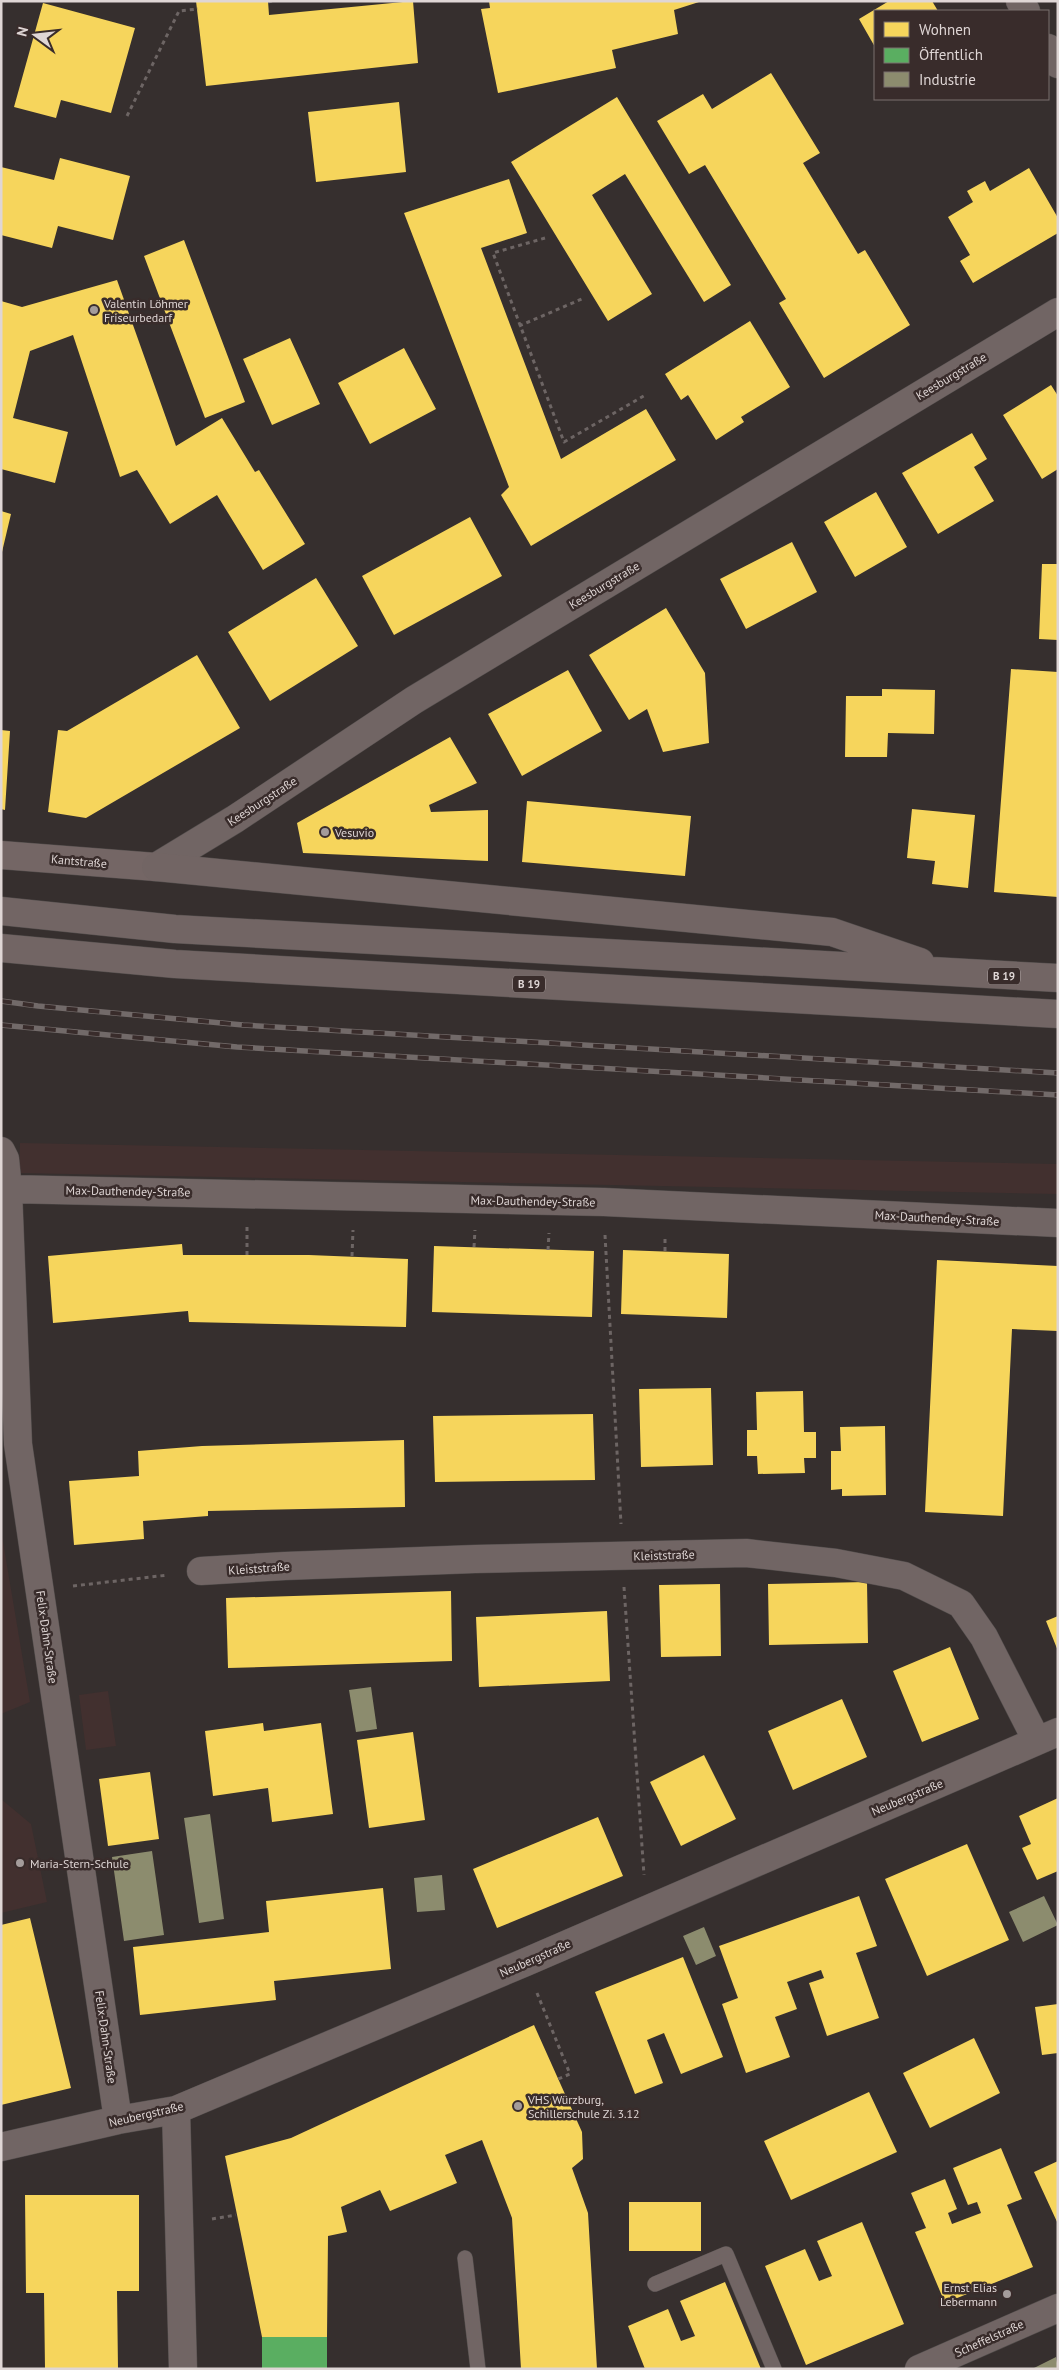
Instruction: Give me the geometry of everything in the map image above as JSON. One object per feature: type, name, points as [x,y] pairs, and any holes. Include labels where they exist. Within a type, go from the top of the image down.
[{"type":"main road","points":[[156,868],[832,932],[950,973]]},
{"type":"main road","name":"B 19","points":[[1,911],[175,929],[1058,978]]},
{"type":"main road","name":"B 19","points":[[1,948],[185,965],[430,980],[698,992],[1058,1014]]},
{"type":"street","points":[[1049,50],[1058,64]]},
{"type":"street","name":"Keesburgstraße","points":[[156,868],[235,819],[414,700],[1058,312]]},
{"type":"street","name":"Kantstraße","points":[[1,854],[156,868]]},
{"type":"street","name":"Felix-Dahn-Straße","points":[[1,1151],[5,1159],[8,1189],[18,1444],[118,2120]]},
{"type":"street","name":"Max-Dauthendey-Straße","points":[[8,1189],[604,1202],[1058,1223]]},
{"type":"street","name":"Kleiststraße","points":[[201,1572],[322,1564],[746,1553],[836,1563],[904,1576],[960,1604],[984,1637],[1047,1737]]},
{"type":"street","name":"Neubergstraße","points":[[1,2147],[118,2120],[176,2110],[526,1962],[649,1907],[1047,1737]]},
{"type":"street","points":[[176,2110],[182,2369]]},
{"type":"street","name":"Scheffelstraße","points":[[919,2369],[1058,2308]]},
{"type":"lane","points":[[655,2284],[726,2254],[774,2369]]},
{"type":"lane","points":[[465,2258],[478,2369]]},
{"type":"path","points":[[268,2],[272,1]]},
{"type":"path","points":[[127,116],[180,10],[198,9]]},
{"type":"path","points":[[545,238],[492,253],[564,442],[647,394]]},
{"type":"path","points":[[519,326],[584,298]]},
{"type":"path","points":[[604,1202],[622,1557],[642,1860],[649,1907]]},
{"type":"path","points":[[40,1590],[201,1572]]},
{"type":"path","points":[[526,1962],[546,2019],[570,2074],[558,2079]]},
{"type":"shaded area","points":[[20,1143],[1058,1164],[1058,1194],[19,1173]]},
{"type":"shaded area","points":[[1,1530],[30,1702],[1,1714]]},
{"type":"shaded area","points":[[108,1691],[116,1746],[86,1750],[79,1695]]},
{"type":"shaded area","name":"Maria-Stern-Schule","points":[[1,1799],[31,1824],[47,1902],[1,1913]]},
{"type":"building: Wohnen","points":[[196,1],[268,1],[269,15],[413,1],[418,63],[206,86]]},
{"type":"building: Wohnen","points":[[489,1],[699,2],[674,10],[678,34],[612,50],[616,68],[498,93],[481,9],[490,8]]},
{"type":"building: Wohnen","points":[[889,1],[932,1],[937,10],[874,10]]},
{"type":"building: Wohnen","points":[[43,3],[135,28],[111,113],[61,100],[56,118],[14,107]]},
{"type":"building: Wohnen","points":[[874,10],[874,45],[859,19]]},
{"type":"building: Wohnen","points":[[771,73],[820,153],[803,163],[858,254],[865,250],[910,325],[824,378],[779,303],[786,299],[705,165],[689,174],[657,121],[703,94],[712,109]]},
{"type":"building: Wohnen","points":[[617,97],[731,285],[704,302],[625,174],[592,195],[652,294],[608,321],[511,162]]},
{"type":"building: Wohnen","points":[[399,102],[406,172],[316,182],[308,112]]},
{"type":"building: Wohnen","points":[[60,158],[130,176],[113,240],[58,226],[52,248],[1,235],[1,167],[54,180]]},
{"type":"building: Wohnen","points":[[1029,168],[1058,218],[1058,233],[973,283],[960,261],[970,255],[948,217],[973,202],[967,191],[985,181],[990,191]]},
{"type":"building: Wohnen","points":[[509,179],[527,233],[481,248],[561,459],[646,409],[676,460],[531,546],[501,495],[509,487],[404,213]]},
{"type":"building: Wohnen","points":[[184,240],[245,402],[205,418],[144,256]]},
{"type":"building: Wohnen","points":[[117,280],[176,446],[222,418],[255,472],[259,470],[305,544],[263,570],[217,495],[170,524],[137,470],[120,477],[73,335],[30,351],[13,418],[68,432],[55,483],[1,469],[1,301],[22,307]]},
{"type":"building: Wohnen","points":[[750,321],[790,387],[741,417],[744,422],[716,440],[688,395],[681,400],[665,374]]},
{"type":"building: Wohnen","points":[[290,338],[320,404],[272,425],[243,359]]},
{"type":"building: Wohnen","points":[[404,348],[436,409],[370,444],[338,383]]},
{"type":"building: Wohnen","points":[[1051,385],[1058,396],[1058,469],[1042,479],[1003,415]]},
{"type":"building: Wohnen","points":[[972,433],[987,459],[974,467],[994,501],[938,534],[902,473]]},
{"type":"building: Wohnen","points":[[876,492],[907,547],[855,577],[824,522]]},
{"type":"building: Wohnen","points":[[1,511],[11,514],[2,552],[1,552]]},
{"type":"building: Wohnen","points":[[470,517],[502,576],[394,635],[362,576]]},
{"type":"building: Wohnen","points":[[792,542],[817,592],[746,629],[720,579]]},
{"type":"building: Wohnen","points":[[1042,564],[1058,564],[1058,640],[1039,639]]},
{"type":"building: Wohnen","points":[[316,578],[358,646],[270,701],[228,632]]},
{"type":"building: Wohnen","points":[[666,608],[705,673],[709,743],[663,752],[647,709],[629,720],[589,655]]},
{"type":"building: Wohnen","points":[[197,655],[240,728],[86,818],[48,812],[58,730],[67,731]]},
{"type":"building: Wohnen","points":[[1011,669],[1058,672],[1058,897],[994,892]]},
{"type":"building: Wohnen","points":[[568,670],[602,731],[522,776],[488,714]]},
{"type":"building: Wohnen","points":[[882,689],[935,690],[934,734],[888,733],[887,757],[845,757],[846,696],[882,696]]},
{"type":"building: Wohnen","points":[[1,730],[10,731],[5,810],[1,809]]},
{"type":"building: Wohnen","points":[[450,737],[477,783],[429,805],[431,812],[488,810],[488,861],[303,853],[297,823]]},
{"type":"building: Wohnen","points":[[527,801],[691,816],[685,876],[522,862]]},
{"type":"building: Wohnen","points":[[912,809],[975,815],[968,888],[932,884],[935,861],[907,858]]},
{"type":"building: Wohnen","points":[[182,1244],[183,1255],[309,1255],[408,1259],[406,1327],[189,1322],[188,1311],[53,1323],[48,1256]]},
{"type":"building: Wohnen","points":[[434,1246],[594,1251],[592,1317],[432,1312]]},
{"type":"building: Wohnen","points":[[623,1250],[729,1254],[727,1318],[621,1314]]},
{"type":"building: Wohnen","points":[[937,1260],[1058,1266],[1058,1331],[1012,1329],[1003,1516],[925,1512]]},
{"type":"building: Wohnen","points":[[711,1388],[713,1465],[641,1467],[639,1389]]},
{"type":"building: Wohnen","points":[[803,1391],[804,1432],[816,1432],[816,1458],[804,1458],[805,1473],[758,1474],[757,1456],[747,1456],[747,1430],[757,1430],[756,1392]]},
{"type":"building: Wohnen","points":[[593,1414],[595,1480],[435,1482],[433,1416]]},
{"type":"building: Wohnen","points":[[885,1426],[886,1495],[842,1496],[842,1489],[831,1490],[831,1451],[841,1451],[840,1427]]},
{"type":"building: Wohnen","points":[[404,1440],[405,1507],[208,1511],[208,1516],[143,1521],[144,1539],[74,1545],[69,1481],[139,1476],[138,1451],[202,1446]]},
{"type":"building: Wohnen","points":[[867,1582],[868,1643],[769,1645],[768,1584]]},
{"type":"building: Wohnen","points":[[720,1584],[721,1656],[661,1657],[659,1585]]},
{"type":"building: Wohnen","points":[[451,1591],[452,1661],[228,1668],[226,1598]]},
{"type":"building: Wohnen","points":[[607,1611],[610,1681],[479,1687],[476,1617]]},
{"type":"building: Wohnen","points":[[1058,1616],[1058,1651],[1046,1621]]},
{"type":"building: Wohnen","points":[[950,1647],[979,1719],[922,1742],[893,1671]]},
{"type":"building: Wohnen","points":[[842,1699],[867,1757],[793,1790],[768,1731]]},
{"type":"building: Wohnen","points":[[263,1723],[264,1731],[321,1723],[333,1814],[272,1822],[268,1788],[213,1796],[205,1731]]},
{"type":"building: Wohnen","points":[[413,1732],[425,1820],[369,1828],[357,1740]]},
{"type":"building: Wohnen","points":[[704,1755],[736,1819],[681,1846],[650,1782]]},
{"type":"building: Wohnen","points":[[150,1772],[159,1839],[108,1846],[99,1779]]},
{"type":"building: Wohnen","points":[[1058,1798],[1058,1871],[1037,1880],[1022,1848],[1031,1844],[1019,1816]]},
{"type":"building: Wohnen","points":[[598,1817],[623,1876],[497,1928],[473,1869]]},
{"type":"building: Wohnen","points":[[967,1844],[1009,1940],[927,1976],[885,1879]]},
{"type":"building: Wohnen","points":[[383,1888],[391,1969],[274,1981],[276,2000],[140,2015],[133,1947],[269,1932],[266,1901]]},
{"type":"building: Wohnen","points":[[859,1896],[877,1946],[856,1953],[879,2018],[827,2036],[809,1983],[824,1978],[821,1970],[787,1982],[797,2009],[775,2017],[790,2057],[746,2073],[722,2004],[738,1998],[719,1946]]},
{"type":"building: Wohnen","points":[[30,1918],[71,2088],[1,2105],[1,1925]]},
{"type":"building: Wohnen","points":[[683,1957],[723,2057],[681,2074],[664,2033],[647,2040],[663,2083],[635,2094],[595,1992]]},
{"type":"building: Wohnen","points":[[1058,2004],[1058,2053],[1042,2055],[1035,2007]]},
{"type":"building: Wohnen","points":[[534,2025],[582,2132],[583,2159],[572,2168],[588,2213],[597,2369],[521,2369],[512,2218],[482,2140],[445,2155],[457,2183],[390,2211],[380,2190],[341,2207],[347,2232],[328,2236],[327,2337],[262,2337],[225,2156],[291,2138]]},
{"type":"building: Wohnen","points":[[974,2038],[1000,2093],[930,2128],[903,2073]]},
{"type":"building: Wohnen","points":[[869,2092],[897,2152],[791,2200],[764,2141]]},
{"type":"building: Wohnen","points":[[1001,2148],[1022,2199],[1007,2205],[1033,2267],[945,2303],[915,2232],[926,2228],[911,2193],[945,2179],[957,2209],[948,2213],[952,2224],[981,2213],[977,2202],[968,2205],[953,2168]]},
{"type":"building: Wohnen","points":[[1058,2161],[1058,2224],[1034,2172]]},
{"type":"building: Wohnen","points":[[25,2195],[139,2195],[139,2291],[117,2291],[118,2369],[45,2369],[44,2293],[26,2293]]},
{"type":"building: Wohnen","points":[[629,2202],[701,2202],[701,2251],[629,2251]]},
{"type":"building: Wohnen","points":[[862,2222],[904,2324],[806,2365],[765,2266],[805,2249],[819,2281],[832,2276],[817,2241]]},
{"type":"building: Wohnen","points":[[725,2282],[761,2369],[645,2369],[628,2326],[668,2309],[681,2341],[695,2336],[680,2301]]},
{"type":"building: Öffentlich","points":[[262,2337],[327,2337],[327,2369],[262,2369]]},
{"type":"building: Industrie","points":[[371,1687],[377,1729],[356,1732],[349,1690]]},
{"type":"building: Industrie","points":[[210,1814],[224,1919],[199,1923],[184,1818]]},
{"type":"building: Industrie","points":[[152,1851],[164,1935],[124,1941],[112,1857]]},
{"type":"building: Industrie","points":[[442,1875],[445,1910],[417,1912],[414,1878]]},
{"type":"building: Industrie","points":[[1044,1896],[1058,1925],[1023,1942],[1009,1912]]},
{"type":"building: Industrie","points":[[704,1927],[716,1956],[696,1965],[683,1936]]},
{"type":"building: Industrie","points":[[1056,2357],[1058,2369],[1032,2369]]},
{"type":"railway","points":[[1,1001],[243,1025],[1058,1073]]},
{"type":"railway","points":[[1,1025],[237,1047],[1058,1095]]},
{"type":"place","name":"Valentin Löhmer Friseurbedarf","points":[[94,310]]},
{"type":"place","name":"Vesuvio","points":[[325,832]]},
{"type":"place","name":"Maria-Stern-Schule","points":[[20,1863]]},
{"type":"place","name":"VHS Würzburg, Schillerschule Zi. 3.12","points":[[518,2106]]},
{"type":"place","name":"Ernst Elias Lebermann","points":[[1007,2294]]}]
